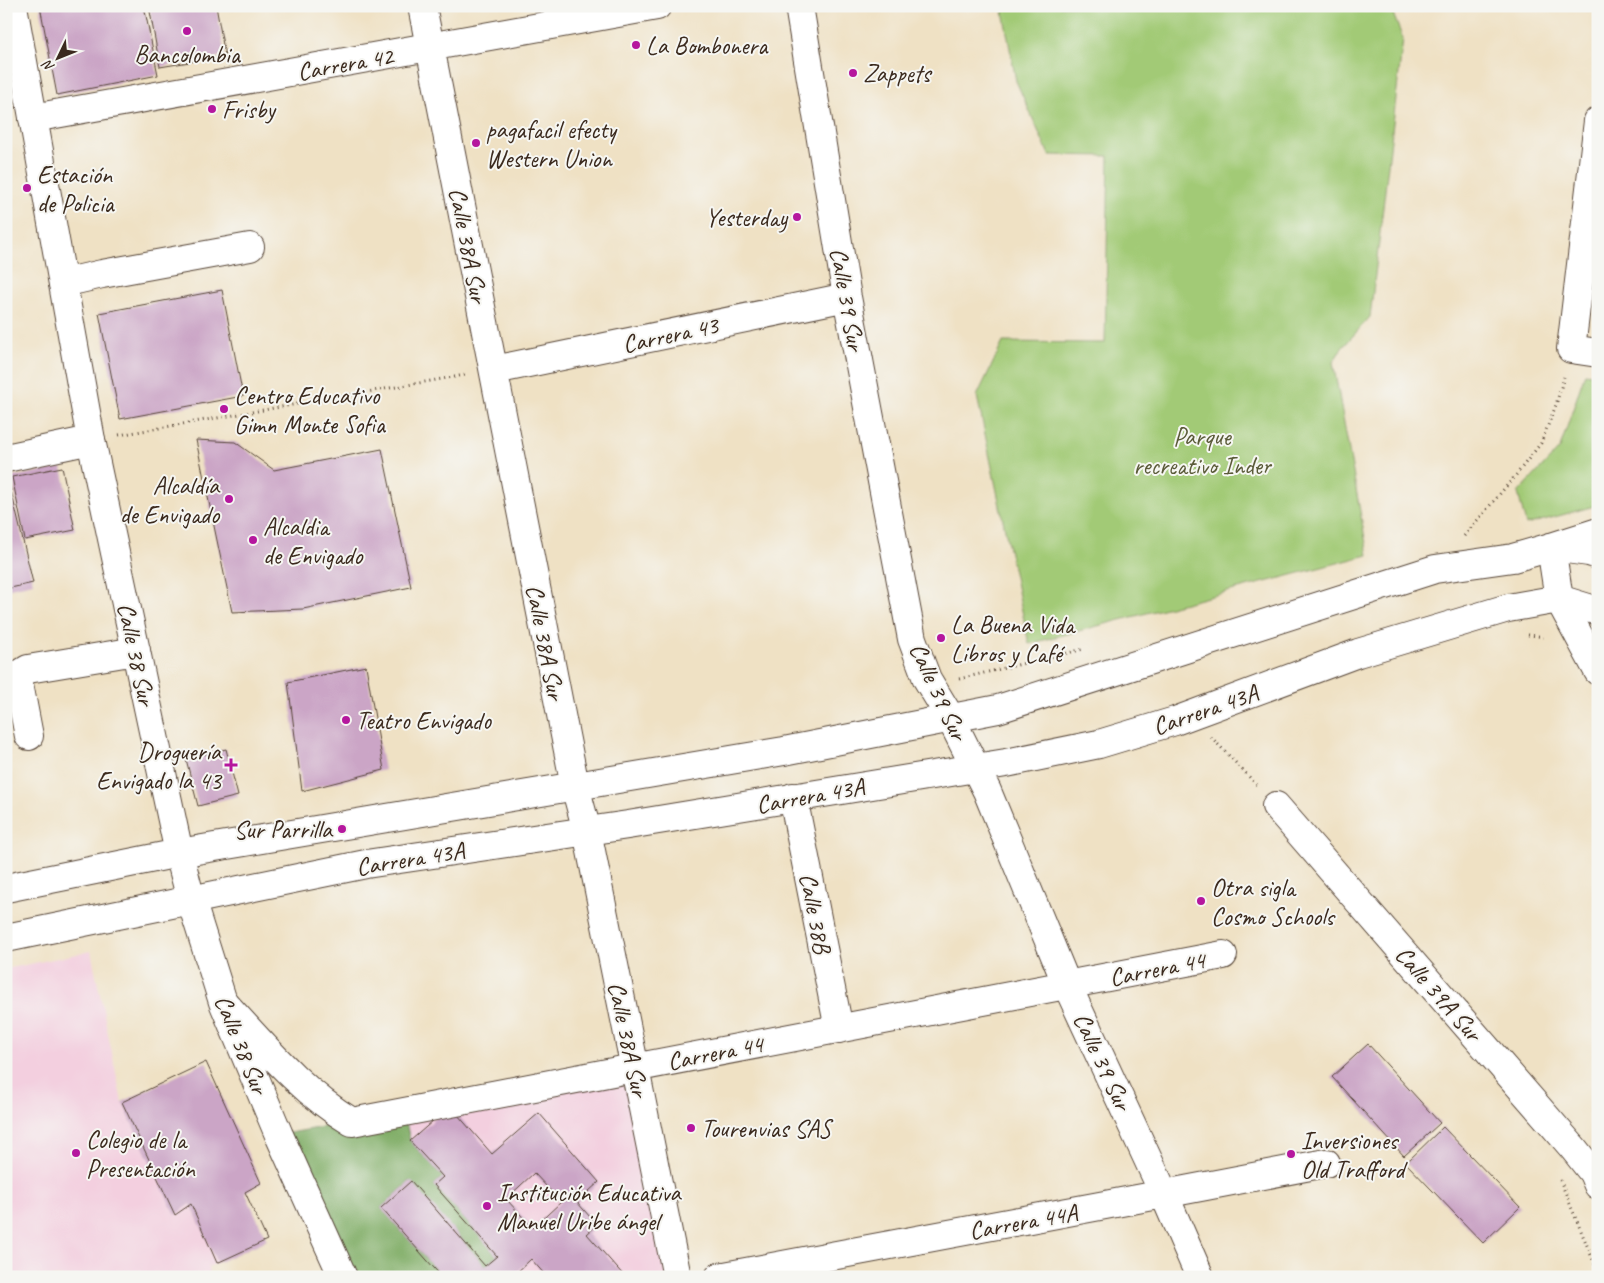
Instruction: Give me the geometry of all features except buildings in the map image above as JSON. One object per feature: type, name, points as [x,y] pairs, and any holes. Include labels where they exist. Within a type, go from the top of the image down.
[{"type":"street","name":"Calle 38 Sur","points":[[13,6],[91,440],[179,853],[191,900],[223,1002],[279,1135],[343,1277]]},
{"type":"street","name":"Calle 38A Sur","points":[[422,6],[575,786],[587,831],[677,1277]]},
{"type":"street","name":"Carrera 42","points":[[33,118],[657,6]]},
{"type":"street","name":"Calle 39 Sur","points":[[800,6],[847,297],[912,639],[927,679],[950,717],[987,791],[1067,985],[1164,1194],[1200,1277]]},
{"type":"street","points":[[1585,351],[1598,120]]},
{"type":"street","points":[[63,283],[250,247]]},
{"type":"street","name":"Carrera 43","points":[[494,370],[847,297]]},
{"type":"street","points":[[6,458],[91,440]]},
{"type":"street","name":"Carrera 43A","points":[[6,888],[179,853],[784,751],[998,709],[1436,569],[1513,558],[1598,532]]},
{"type":"street","points":[[1551,547],[1559,599],[1598,671]]},
{"type":"street","name":"Carrera 43A","points":[[1551,547],[1598,555]]},
{"type":"street","name":"Carrera 43A","points":[[6,938],[366,864],[587,831],[1006,763],[1099,744],[1175,721],[1358,653],[1508,608],[1559,599],[1598,611]]},
{"type":"street","points":[[29,736],[19,684],[20,674],[28,669],[136,651]]},
{"type":"street","name":"Calle 38B","points":[[793,797],[839,1029]]},
{"type":"street","name":"Calle 39A Sur","points":[[1276,806],[1596,1176]]},
{"type":"street","name":"Carrera 44","points":[[223,1002],[294,1078],[333,1111],[352,1122],[1224,956]]},
{"type":"street","name":"Carrera 44A","points":[[719,1277],[1326,1163]]},
{"type":"path","points":[[1459,541],[1541,443],[1556,405],[1585,351]]},
{"type":"path","points":[[91,440],[494,370]]},
{"type":"path","points":[[1209,735],[1276,806]]},
{"type":"shaded area","name":"Colegio de la Presentación","points":[[91,951],[122,1102],[175,1214],[191,1204],[217,1263],[208,1267],[210,1277],[6,1277],[6,969]]},
{"type":"shaded area","name":"Institución Educativa Manuel Uribe ángel","points":[[635,1067],[677,1277],[343,1277],[404,1112]]},
{"type":"green space","name":"Parque recreativo Inder","points":[[1002,6],[1390,6],[1403,39],[1370,317],[1342,348],[1333,362],[1368,555],[1029,644],[977,396],[1003,342],[1105,343],[1109,156],[1049,155],[1016,81]]},
{"type":"green space","points":[[1585,373],[1598,375],[1598,505],[1526,525],[1518,493],[1560,448]]},
{"type":"green space","points":[[404,1112],[410,1141],[443,1177],[434,1185],[497,1256],[485,1266],[410,1181],[381,1208],[442,1277],[343,1277],[279,1135]]},
{"type":"place","name":"Bancolombia","points":[[187,31]]},
{"type":"place","name":"La Bombonera","points":[[636,45]]},
{"type":"place","name":"Zappets","points":[[853,73]]},
{"type":"place","name":"Frisby","points":[[212,109]]},
{"type":"place","name":"pagafacil efecty Western Union","points":[[476,143]]},
{"type":"place","name":"Estación de Policia","points":[[27,188]]},
{"type":"place","name":"Yesterday","points":[[797,217]]},
{"type":"place","name":"Centro Educativo Gimn Monte Sofia","points":[[224,409]]},
{"type":"place","name":"Alcaldía de Envigado","points":[[229,499]]},
{"type":"place","name":"Alcaldia de Envigado","points":[[253,540]]},
{"type":"place","name":"La Buena Vida Libros y Café","points":[[941,638]]},
{"type":"place","name":"Teatro Envigado","points":[[346,720]]},
{"type":"place","name":"Droguería Envigado la 43","points":[[231,765]]},
{"type":"place","name":"Sur Parrilla","points":[[342,829]]},
{"type":"place","name":"Otra sigla Cosmo Schools","points":[[1201,901]]},
{"type":"place","name":"Tourenvias SAS","points":[[691,1128]]},
{"type":"place","name":"Colegio de la Presentación","points":[[76,1153]]},
{"type":"place","name":"Inversiones Old Trafford","points":[[1291,1154]]},
{"type":"place","name":"Institución Educativa Manuel Uribe ángel","points":[[487,1206]]}]
